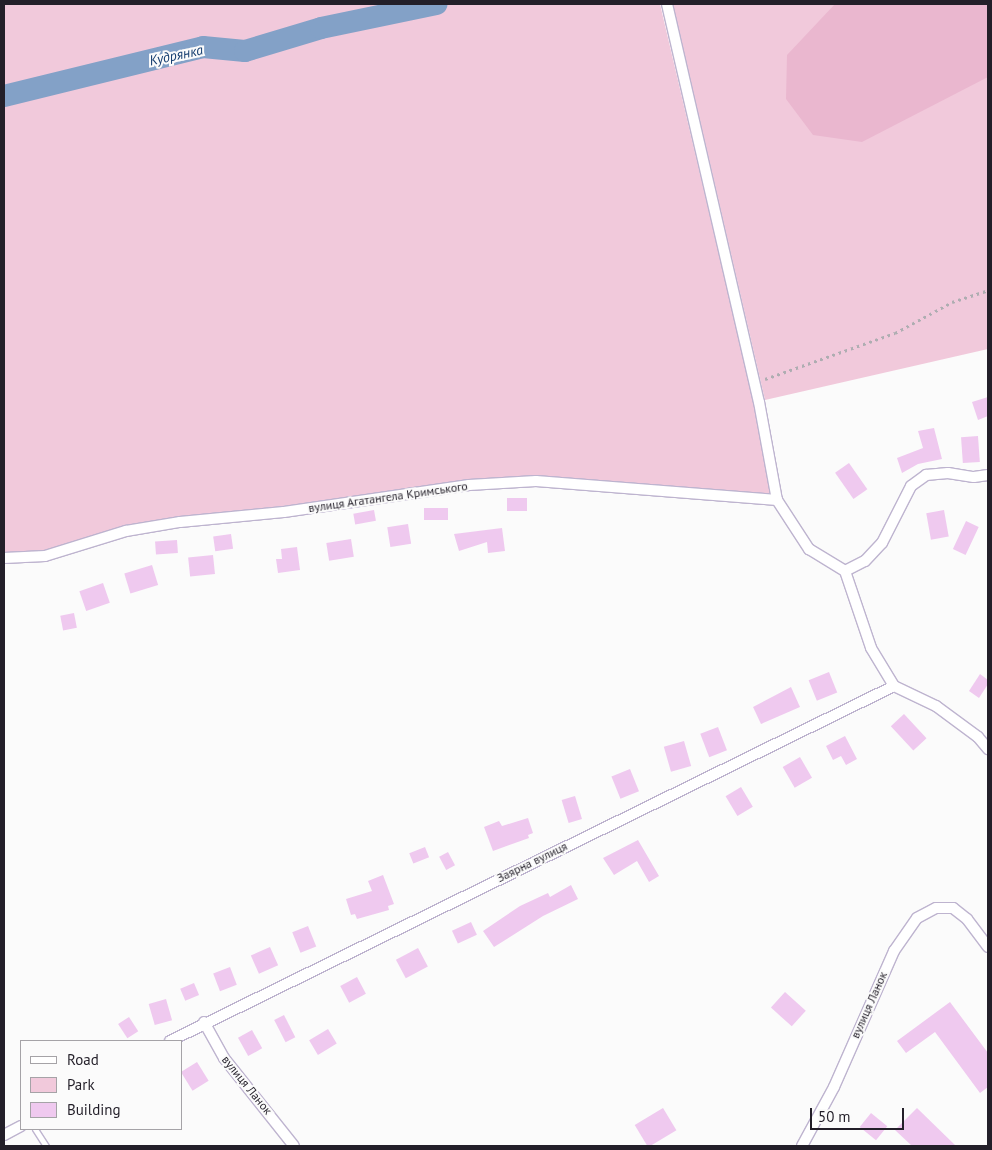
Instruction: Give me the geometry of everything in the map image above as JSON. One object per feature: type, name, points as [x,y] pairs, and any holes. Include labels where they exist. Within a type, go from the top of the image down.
[{"type":"street","points":[[667,4],[755,382],[777,500],[809,549],[845,571],[871,648],[894,686],[936,706],[978,737],[988,749]]},
{"type":"street","points":[[845,571],[865,560],[882,543],[911,486],[926,476],[948,473],[974,477],[988,475]]},
{"type":"street","name":"вулиця Агатангела Кримського","points":[[4,558],[45,556],[126,531],[180,522],[284,512],[470,485],[536,481],[777,500]]},
{"type":"street","name":"Заярна вулиця","points":[[172,1040],[204,1022],[894,686]]},
{"type":"street","name":"вулиця Ланок","points":[[802,1146],[834,1087],[894,951],[917,918],[936,908],[953,908],[967,919],[988,947]]},
{"type":"street","name":"вулиця Ланок","points":[[204,1022],[224,1058],[294,1146]]},
{"type":"street","points":[[4,1135],[20,1127]]},
{"type":"lane","points":[[35,1130],[46,1146]]},
{"type":"path","points":[[755,382],[895,333],[952,302],[988,290]]},
{"type":"green space","points":[[4,4],[660,4],[754,404],[771,495],[535,477],[179,518],[44,552],[4,554]]},
{"type":"green space","points":[[673,4],[988,4],[988,349],[765,400]]},
{"type":"shaded area","points":[[835,4],[988,4],[988,77],[862,142],[813,135],[786,99],[787,55]]},
{"type":"building","points":[[988,397],[988,416],[978,420],[972,402]]},
{"type":"building","points":[[934,428],[942,459],[918,464],[902,473],[897,458],[923,448],[918,431]]},
{"type":"building","points":[[978,436],[980,462],[963,463],[961,437]]},
{"type":"building","points":[[849,463],[867,489],[853,499],[835,473]]},
{"type":"building","points":[[507,498],[527,498],[527,511],[507,511]]},
{"type":"building","points":[[424,508],[448,508],[448,520],[424,520]]},
{"type":"building","points":[[374,510],[376,521],[355,524],[353,514]]},
{"type":"building","points":[[944,510],[949,537],[931,540],[926,513]]},
{"type":"building","points":[[966,521],[979,527],[966,555],[953,549]]},
{"type":"building","points":[[408,524],[411,544],[390,547],[387,527]]},
{"type":"building","points":[[502,528],[505,551],[488,553],[487,542],[459,551],[454,534]]},
{"type":"building","points":[[231,534],[233,549],[215,551],[213,537]]},
{"type":"building","points":[[351,539],[354,557],[329,561],[326,543]]},
{"type":"building","points":[[177,540],[178,553],[156,555],[155,542]]},
{"type":"building","points":[[297,547],[300,570],[278,573],[276,559],[282,559],[281,549]]},
{"type":"building","points":[[213,555],[215,574],[190,577],[188,558]]},
{"type":"building","points":[[152,565],[158,585],[130,594],[124,573]]},
{"type":"building","points":[[103,583],[110,603],[86,611],[79,591]]},
{"type":"building","points":[[74,613],[77,628],[63,630],[60,616]]},
{"type":"building","points":[[829,672],[837,692],[817,701],[809,680]]},
{"type":"building","points":[[980,674],[988,680],[988,684],[979,698],[969,691]]},
{"type":"building","points":[[791,687],[800,707],[761,724],[753,707]]},
{"type":"building","points":[[904,714],[927,738],[913,750],[891,726]]},
{"type":"building","points":[[718,727],[727,750],[709,757],[700,734]]},
{"type":"building","points":[[845,736],[857,759],[846,765],[841,756],[833,760],[826,746]]},
{"type":"building","points":[[684,741],[691,766],[671,772],[664,747]]},
{"type":"building","points":[[800,757],[812,778],[795,788],[783,767]]},
{"type":"building","points":[[630,769],[639,791],[620,799],[611,776]]},
{"type":"building","points":[[741,787],[753,807],[737,816],[726,796]]},
{"type":"building","points":[[575,796],[582,819],[569,823],[562,800]]},
{"type":"building","points":[[528,818],[533,833],[528,835],[529,838],[493,851],[484,827],[499,821],[502,826]]},
{"type":"building","points":[[638,840],[659,876],[649,882],[637,861],[614,875],[603,858]]},
{"type":"building","points":[[425,847],[429,857],[413,864],[409,853]]},
{"type":"building","points":[[448,852],[455,865],[446,870],[439,857]]},
{"type":"building","points":[[383,875],[394,904],[388,906],[389,910],[357,919],[355,914],[351,915],[346,899],[372,891],[368,881]]},
{"type":"building","points":[[571,885],[578,899],[543,916],[494,947],[483,931],[520,906],[548,893],[550,897]]},
{"type":"building","points":[[471,922],[477,935],[458,944],[452,931]]},
{"type":"building","points":[[308,926],[316,946],[300,953],[292,932]]},
{"type":"building","points":[[270,947],[278,965],[259,974],[251,956]]},
{"type":"building","points":[[418,948],[428,967],[406,978],[396,960]]},
{"type":"building","points":[[230,967],[237,985],[220,991],[213,973]]},
{"type":"building","points":[[357,977],[366,994],[349,1003],[340,986]]},
{"type":"building","points":[[194,983],[199,995],[185,1001],[180,989]]},
{"type":"building","points":[[785,992],[806,1011],[792,1026],[771,1008]]},
{"type":"building","points":[[166,999],[172,1020],[155,1025],[149,1004]]},
{"type":"building","points":[[950,1002],[988,1053],[988,1087],[980,1093],[935,1032],[906,1053],[897,1041]]},
{"type":"building","points":[[284,1015],[295,1037],[286,1042],[274,1020]]},
{"type":"building","points":[[129,1017],[138,1031],[127,1038],[118,1024]]},
{"type":"building","points":[[328,1029],[337,1044],[318,1055],[309,1040]]},
{"type":"building","points":[[252,1030],[262,1048],[248,1056],[238,1038]]},
{"type":"building","points":[[197,1062],[209,1081],[193,1091],[182,1071]]},
{"type":"building","points":[[663,1108],[676,1130],[647,1146],[635,1125]]},
{"type":"building","points":[[917,1108],[956,1146],[912,1146],[895,1130]]},
{"type":"building","points":[[871,1113],[887,1126],[876,1140],[860,1127]]},
{"type":"waterway","name":"Кудрянка","points":[[4,96],[203,47],[245,51],[321,28],[437,4]]}]
